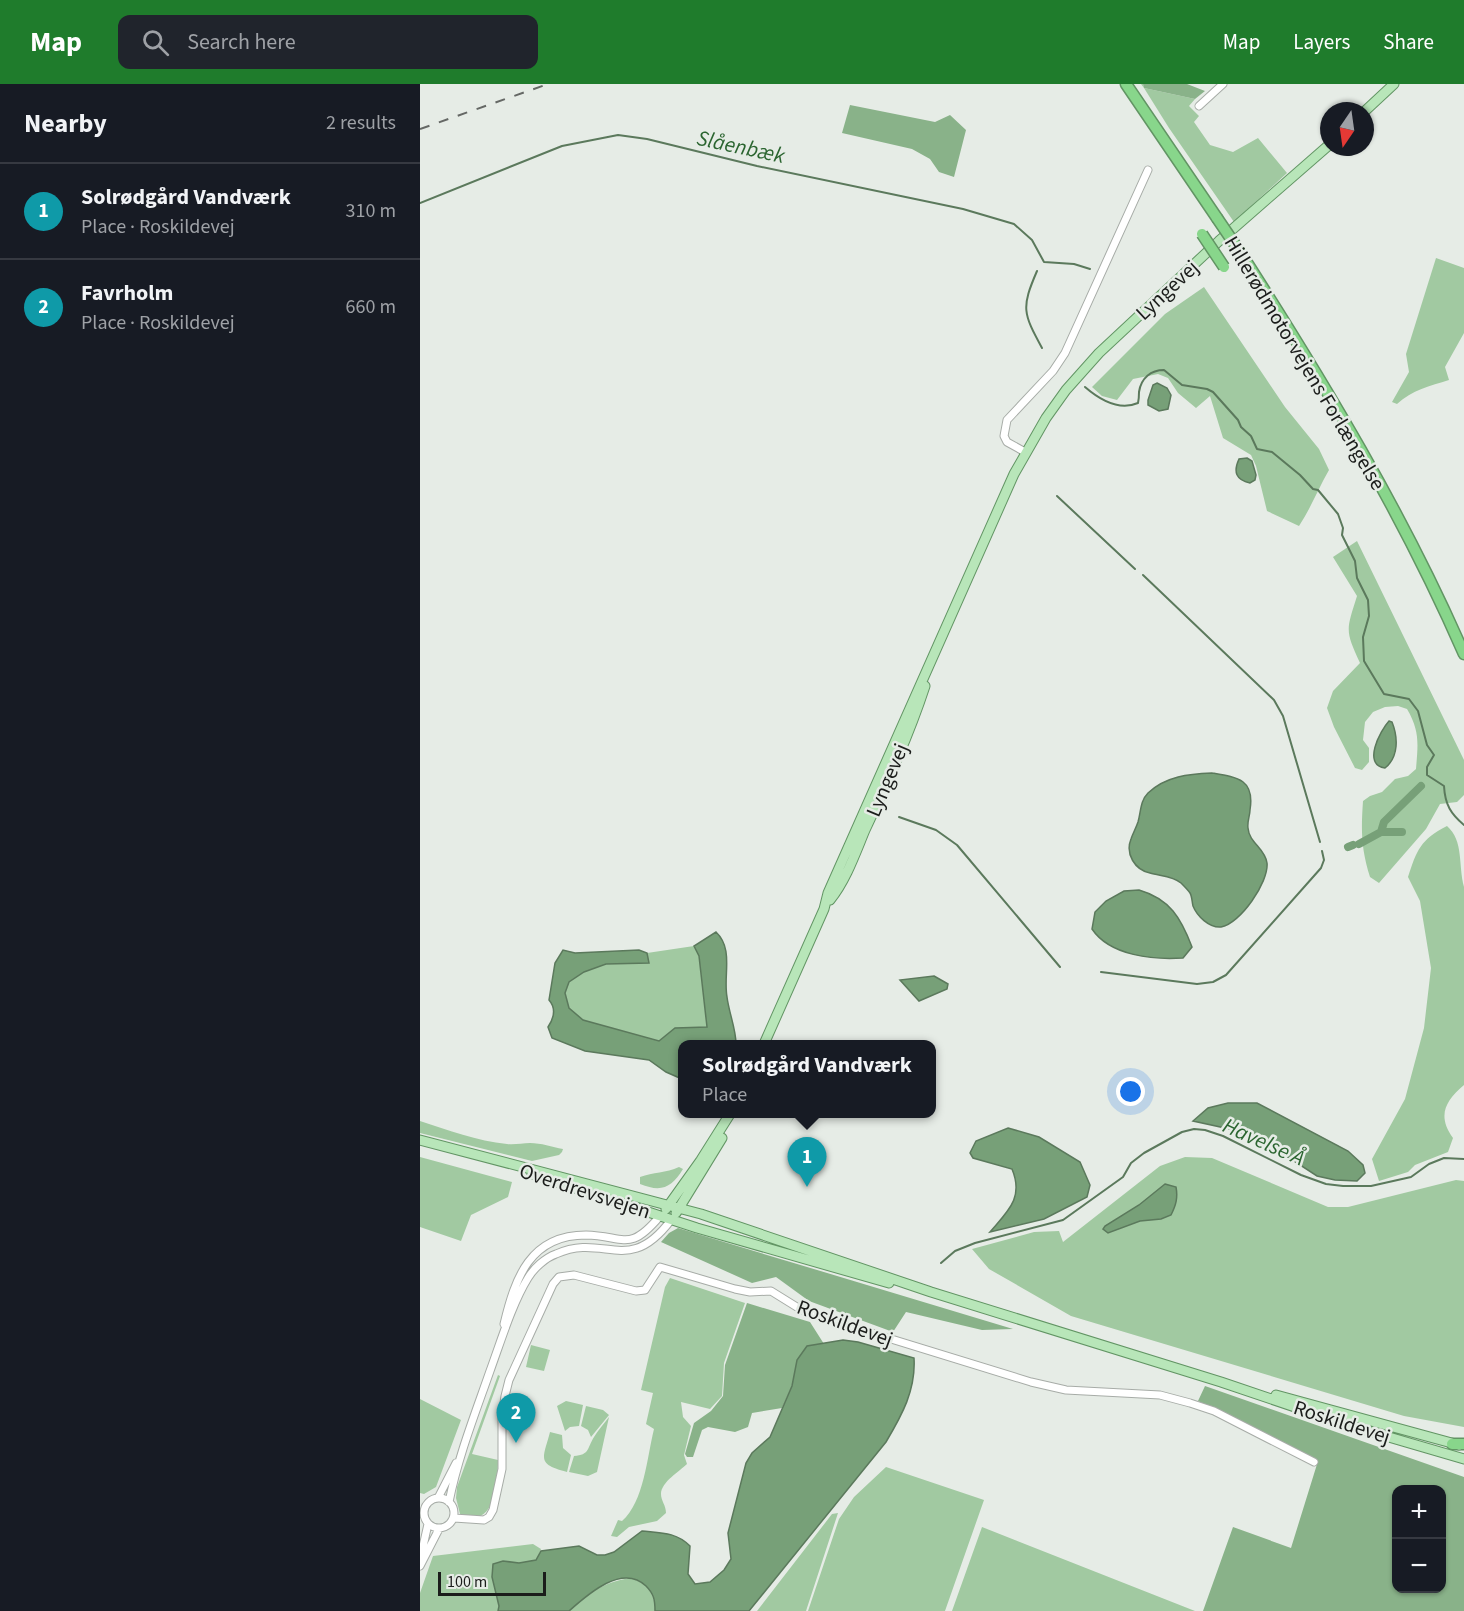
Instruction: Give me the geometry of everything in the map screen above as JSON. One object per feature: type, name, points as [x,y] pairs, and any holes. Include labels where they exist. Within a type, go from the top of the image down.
[{"type":"highway","name":"Hillerødmotorvejens Forlængelse","points":[[1126,84],[1242,255],[1351,431],[1427,576],[1464,654]]},
{"type":"highway","points":[[1202,234],[1224,267]]},
{"type":"highway","points":[[1452,1444],[1464,1446]]},
{"type":"main road","points":[[1374,103],[1394,84]]},
{"type":"main road","name":"Lyngevej","points":[[766,1040],[824,909],[828,893],[999,506],[1025,452],[1046,418],[1066,390],[1099,353],[1219,241],[1320,153]]},
{"type":"main road","points":[[670,1212],[727,1118]]},
{"type":"main road","points":[[670,1212],[712,1157],[732,1118]]},
{"type":"main road","name":"Overdrevsvejen","points":[[420,1140],[499,1162],[572,1188],[670,1212]]},
{"type":"main road","name":"Overdrevsvejen","points":[[499,1162],[531,1168],[670,1212]]},
{"type":"main road","name":"Roskildevej","points":[[670,1212],[769,1236],[931,1292],[1464,1460]]},
{"type":"main road","name":"Roskildevej","points":[[670,1212],[824,1265],[931,1292]]},
{"type":"main road","name":"Roskildevej","points":[[1221,1382],[1314,1404],[1452,1444]]},
{"type":"street","points":[[1199,106],[1223,84]]},
{"type":"street","points":[[1025,452],[1007,442],[1004,436],[1007,420],[1053,371],[1065,353],[1148,170]]},
{"type":"street","points":[[497,1350],[516,1281],[525,1265],[538,1251],[568,1237],[587,1235],[619,1241],[635,1238],[670,1212]]},
{"type":"street","points":[[449,1502],[463,1449],[497,1350],[529,1276],[554,1254],[573,1248],[630,1251],[643,1247],[654,1240],[670,1212]]},
{"type":"street","name":"Roskildevej","points":[[454,1518],[484,1520],[493,1510],[502,1468],[502,1417],[509,1380],[553,1284],[559,1277],[574,1275],[636,1291],[645,1290],[660,1268],[735,1289],[750,1292],[771,1291],[800,1309],[823,1318],[1031,1382],[1066,1390],[1160,1395],[1190,1402],[1214,1411],[1314,1462]]},
{"type":"street","points":[[438,1498],[463,1449]]},
{"type":"street","points":[[420,1501],[438,1498],[449,1502],[454,1509],[454,1518],[448,1526],[439,1529],[428,1524],[422,1513],[430,1501]]},
{"type":"street","points":[[420,1562],[428,1524]]},
{"type":"street","points":[[420,1566],[439,1529]]},
{"type":"shaded area","points":[[1143,84],[1187,84],[1205,91],[1195,99],[1144,88]]},
{"type":"shaded area","points":[[1144,88],[1195,99],[1189,106],[1199,116],[1194,122],[1210,145],[1233,152],[1258,138],[1287,173],[1234,222]]},
{"type":"shaded area","points":[[850,105],[935,122],[950,115],[966,130],[954,177],[939,172],[930,159],[912,149],[842,133]]},
{"type":"shaded area","points":[[1436,258],[1464,268],[1464,333],[1445,367],[1449,380],[1415,392],[1397,404],[1392,402],[1409,372],[1406,354]]},
{"type":"shaded area","points":[[1204,287],[1285,407],[1319,449],[1329,470],[1299,526],[1267,511],[1251,455],[1223,438],[1210,396],[1196,408],[1178,393],[1168,378],[1158,374],[1133,379],[1117,400],[1102,396],[1092,387],[1165,314]]},
{"type":"shaded area","points":[[1357,541],[1464,760],[1464,795],[1457,802],[1440,804],[1426,829],[1379,883],[1370,877],[1363,848],[1363,801],[1382,792],[1395,779],[1408,776],[1416,769],[1417,738],[1407,709],[1398,706],[1385,707],[1373,712],[1365,722],[1363,740],[1369,748],[1369,762],[1362,770],[1355,768],[1327,708],[1333,691],[1360,663],[1349,630],[1357,596],[1333,557]]},
{"type":"shaded area","points":[[1447,826],[1458,846],[1464,887],[1464,1085],[1452,1097],[1445,1109],[1445,1123],[1453,1138],[1448,1152],[1415,1165],[1408,1172],[1379,1181],[1372,1159],[1405,1099],[1424,1028],[1431,968],[1420,901],[1408,877],[1414,860],[1425,841]]},
{"type":"shaded area","points":[[694,946],[699,956],[707,1027],[675,1028],[659,1041],[583,1020],[569,1008],[565,993],[569,982],[584,972],[606,964],[648,963],[647,953]]},
{"type":"shaded area","points":[[420,1121],[485,1140],[510,1144],[534,1143],[563,1149],[559,1155],[532,1161],[420,1133]]},
{"type":"shaded area","points":[[420,1157],[512,1182],[508,1197],[471,1215],[461,1241],[420,1227]]},
{"type":"shaded area","points":[[1185,1157],[1212,1158],[1328,1207],[1348,1207],[1456,1180],[1464,1181],[1464,1427],[1404,1416],[1071,1316],[989,1269],[972,1249],[1034,1232],[1059,1231],[1063,1242],[1160,1166]]},
{"type":"shaded area","points":[[679,1167],[683,1169],[666,1187],[654,1188],[640,1184],[640,1177]]},
{"type":"shaded area","points":[[678,1228],[1013,1329],[982,1330],[906,1312],[893,1332],[809,1301],[776,1277],[752,1283],[661,1242],[669,1233]]},
{"type":"shaded area","points":[[670,1278],[745,1303],[724,1363],[722,1396],[710,1409],[681,1402],[683,1417],[691,1426],[684,1455],[687,1464],[664,1485],[661,1496],[666,1513],[657,1521],[629,1527],[617,1537],[611,1536],[618,1520],[622,1521],[635,1503],[647,1465],[654,1429],[646,1424],[653,1393],[641,1390],[665,1287]]},
{"type":"shaded area","points":[[747,1303],[810,1322],[824,1344],[807,1346],[798,1360],[792,1386],[782,1408],[752,1413],[748,1427],[735,1432],[708,1427],[702,1430],[693,1457],[687,1457],[685,1454],[694,1423],[711,1411],[723,1396],[725,1365]]},
{"type":"shaded area","points":[[531,1345],[550,1350],[544,1371],[526,1367]]},
{"type":"shaded area","points":[[498,1375],[500,1376],[472,1454],[498,1460],[495,1492],[487,1511],[471,1518],[460,1514],[456,1498],[457,1487]]},
{"type":"shaded area","points":[[1205,1386],[1464,1477],[1464,1611],[1203,1611],[1233,1527],[1291,1548],[1318,1461],[1198,1401]]},
{"type":"shaded area","points":[[420,1399],[461,1420],[436,1487],[424,1494],[420,1493]]},
{"type":"shaded area","points":[[566,1401],[583,1405],[579,1426],[570,1427],[565,1431],[557,1406]]},
{"type":"shaded area","points":[[586,1406],[603,1410],[609,1415],[591,1437],[588,1430],[581,1426]]},
{"type":"shaded area","points":[[609,1417],[597,1472],[588,1476],[569,1472],[574,1456],[586,1452]]},
{"type":"shaded area","points":[[550,1432],[562,1435],[563,1448],[571,1455],[567,1472],[550,1466],[544,1459]]},
{"type":"shaded area","points":[[886,1467],[984,1500],[945,1611],[808,1611],[839,1519],[854,1497]]},
{"type":"shaded area","points":[[838,1513],[806,1611],[757,1611],[832,1514]]},
{"type":"shaded area","points":[[982,1527],[1195,1611],[952,1611]]},
{"type":"shaded area","points":[[533,1544],[541,1549],[537,1560],[519,1564],[503,1561],[492,1577],[500,1607],[498,1611],[420,1611],[420,1593],[433,1556]]},
{"type":"shaded area","points":[[630,1578],[646,1586],[654,1599],[655,1611],[569,1611],[597,1589]]},
{"type":"water","points":[[1157,383],[1167,388],[1171,395],[1168,409],[1159,411],[1148,405],[1153,385]]},
{"type":"water","points":[[1247,458],[1252,461],[1256,475],[1255,480],[1250,483],[1239,478],[1236,472],[1239,459]]},
{"type":"water","points":[[1389,721],[1392,722],[1394,728],[1396,746],[1393,758],[1385,768],[1378,766],[1374,754],[1381,732]]},
{"type":"water","points":[[1212,773],[1236,778],[1247,786],[1251,800],[1249,833],[1267,863],[1263,881],[1252,901],[1229,924],[1221,927],[1212,926],[1197,914],[1190,893],[1181,883],[1140,869],[1130,856],[1129,850],[1142,803],[1148,793],[1170,779]]},
{"type":"water","points":[[1139,890],[1166,904],[1179,919],[1192,947],[1183,958],[1146,957],[1121,951],[1100,938],[1092,929],[1095,912],[1106,901],[1124,891]]},
{"type":"water","points":[[716,932],[725,946],[726,989],[736,1040],[678,1040],[678,1077],[649,1060],[585,1051],[552,1038],[548,1027],[553,1017],[553,1010],[549,1000],[555,963],[563,950],[575,953],[639,950],[647,953],[649,963],[606,964],[584,972],[569,982],[565,993],[569,1008],[583,1020],[659,1041],[675,1028],[707,1027],[699,956],[694,946]]},
{"type":"water","points":[[934,976],[948,984],[947,989],[919,1001],[900,980]]},
{"type":"water","points":[[1228,1103],[1257,1103],[1348,1151],[1363,1165],[1365,1173],[1357,1181],[1317,1176],[1268,1144],[1234,1130],[1193,1121],[1208,1108]]},
{"type":"water","points":[[1008,1128],[1039,1137],[1080,1162],[1090,1185],[1087,1197],[1044,1219],[990,1232],[1012,1204],[1016,1188],[1015,1179],[1012,1169],[973,1158],[970,1153],[976,1141]]},
{"type":"water","points":[[1165,1184],[1176,1187],[1176,1201],[1171,1215],[1161,1219],[1140,1221],[1108,1233],[1103,1229],[1139,1205]]},
{"type":"water","points":[[843,1340],[914,1358],[913,1381],[907,1402],[886,1442],[749,1611],[655,1611],[654,1597],[649,1589],[637,1580],[626,1578],[605,1584],[569,1611],[498,1611],[499,1606],[492,1577],[493,1564],[503,1561],[519,1563],[536,1560],[541,1551],[579,1546],[597,1555],[605,1555],[614,1552],[642,1531],[668,1534],[685,1541],[690,1546],[688,1574],[695,1584],[710,1582],[724,1570],[731,1559],[728,1533],[746,1463],[752,1453],[770,1437],[792,1386],[797,1360],[807,1346]]},
{"type":"waterway","name":"Slåenbæk","points":[[420,203],[562,146],[618,135],[647,139],[757,166],[963,209],[1014,224],[1032,240],[1044,262],[1074,264],[1090,269]]},
{"type":"waterway","name":"Slåenbæk","points":[[1037,271],[1028,294],[1026,310],[1042,348]]},
{"type":"waterway","name":"Slåenbæk","points":[[1085,387],[1110,403],[1124,406],[1138,403],[1140,387],[1144,379],[1159,370],[1164,370],[1182,385],[1207,389],[1213,392],[1238,420],[1241,427],[1251,436],[1257,449],[1272,452],[1313,489],[1318,490],[1338,514],[1343,528],[1342,535],[1355,561],[1357,578],[1368,600],[1369,616],[1363,637],[1364,661],[1384,694],[1409,699],[1418,711],[1427,745],[1434,755],[1427,767],[1427,775],[1444,786],[1450,808],[1464,825]]},
{"type":"waterway","points":[[1057,496],[1135,569]]},
{"type":"waterway","points":[[1143,575],[1274,700],[1283,716],[1320,842]]},
{"type":"waterway","points":[[1381,832],[1384,822],[1421,786]]},
{"type":"waterway","points":[[899,817],[936,830],[957,845],[1060,967]]},
{"type":"waterway","points":[[1359,844],[1381,832],[1402,832]]},
{"type":"waterway","points":[[1348,847],[1353,845]]},
{"type":"waterway","points":[[1101,972],[1197,984],[1213,982],[1226,975],[1321,868],[1324,860],[1322,851]]},
{"type":"waterway","name":"Havelse Å","points":[[941,1263],[955,1251],[975,1243],[1063,1220],[1123,1177],[1131,1163],[1144,1153],[1182,1132],[1194,1129],[1223,1136],[1301,1175],[1326,1184],[1343,1186],[1371,1186],[1411,1177],[1429,1164],[1444,1158],[1464,1159]]},
{"type":"railway","points":[[420,129],[548,84]]},
{"type":"place","name":"Solrødgård Vandværk","points":[[807,1187]]},
{"type":"place","name":"Favrholm","points":[[516,1443]]}]
